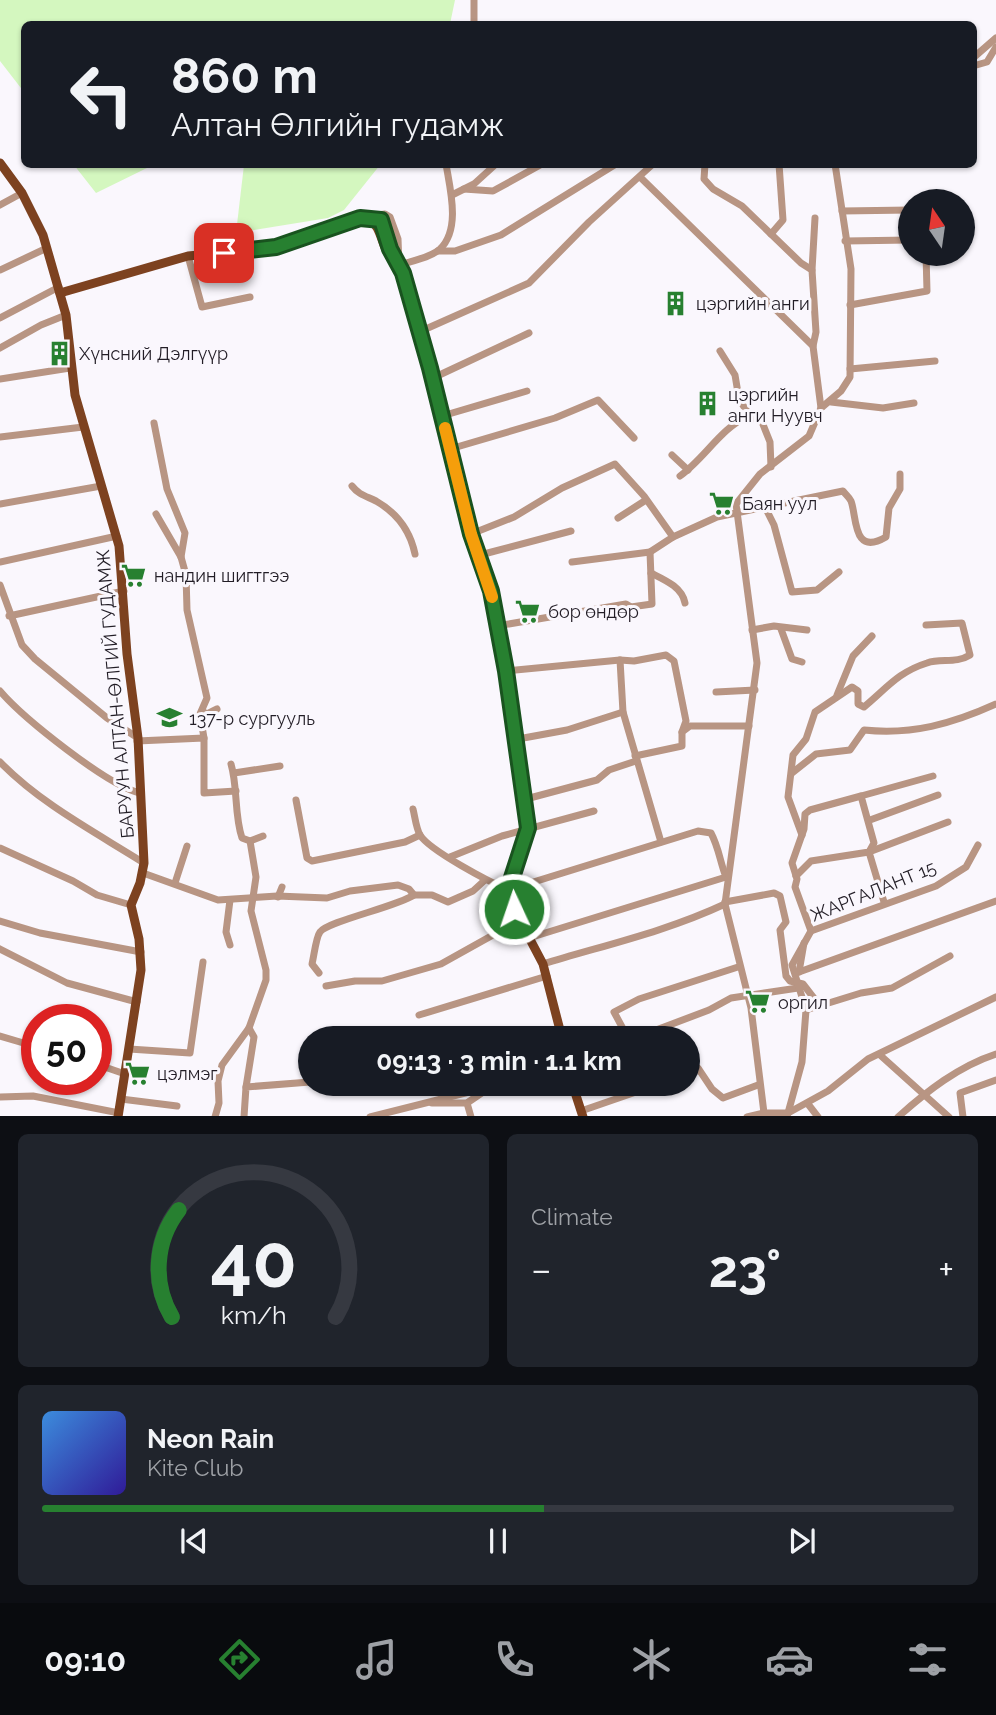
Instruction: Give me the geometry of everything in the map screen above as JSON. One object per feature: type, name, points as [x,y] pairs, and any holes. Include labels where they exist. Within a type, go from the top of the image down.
[{"type":"main road","name":"БАРУУН АЛТАН-ӨЛГИЙ ГУДАМЖ","points":[[0,163],[22,192],[47,248],[66,315],[70,368],[83,427],[117,536],[137,739],[144,868],[131,905]]},
{"type":"main road","points":[[60,290],[188,256],[276,247],[367,217],[378,228],[384,253],[399,265],[433,378],[471,534],[480,555],[497,626],[518,739],[528,828],[508,890],[543,964],[559,1026]]},
{"type":"main road","points":[[118,1115],[137,1002],[141,951],[131,905]]},
{"type":"main road","points":[[576,1096],[582,1114]]},
{"type":"street","points":[[474,0],[474,21]]},
{"type":"street","points":[[977,55],[996,38]]},
{"type":"street","points":[[977,65],[987,62],[996,47]]},
{"type":"street","points":[[438,251],[451,222],[452,195],[447,168]]},
{"type":"street","points":[[452,195],[491,168]]},
{"type":"street","points":[[464,189],[493,191],[535,168]]},
{"type":"street","points":[[367,217],[384,214],[390,217],[398,239],[399,265],[438,251],[455,251],[501,235],[610,168]]},
{"type":"street","points":[[419,332],[529,283],[589,222],[649,168]]},
{"type":"street","points":[[705,168],[704,179],[713,189],[742,206],[801,264],[812,270]]},
{"type":"street","points":[[771,234],[782,220],[779,168]]},
{"type":"street","points":[[821,408],[831,402],[850,377],[851,269],[836,168]]},
{"type":"street","points":[[640,177],[813,346]]},
{"type":"street","points":[[0,205],[22,192]]},
{"type":"street","points":[[842,211],[898,210]]},
{"type":"street","points":[[764,1113],[758,1085],[748,993],[738,967],[725,903],[726,877],[757,663],[736,504],[760,474],[809,436],[821,408],[813,346],[816,332],[812,270],[815,218]]},
{"type":"street","points":[[845,241],[898,240]]},
{"type":"street","points":[[0,270],[47,248]]},
{"type":"street","points":[[188,256],[202,307],[250,297]]},
{"type":"street","points":[[850,305],[928,291],[927,266]]},
{"type":"street","points":[[0,318],[60,290]]},
{"type":"street","points":[[0,348],[41,325],[66,315]]},
{"type":"street","points":[[433,378],[529,333]]},
{"type":"street","points":[[720,351],[735,375],[739,399],[750,416],[762,422],[767,432],[771,467]]},
{"type":"street","points":[[849,369],[935,361]]},
{"type":"street","points":[[0,379],[70,368]]},
{"type":"street","points":[[442,416],[527,391]]},
{"type":"street","points":[[450,449],[555,418],[598,400],[634,438]]},
{"type":"street","points":[[831,402],[883,408],[914,403]]},
{"type":"street","points":[[680,476],[738,420],[750,416]]},
{"type":"street","points":[[153,423],[167,489],[185,533],[181,557]]},
{"type":"street","points":[[0,438],[83,427]]},
{"type":"street","points":[[672,455],[688,470]]},
{"type":"street","points":[[471,534],[514,517],[562,488],[615,464],[673,537]]},
{"type":"street","points":[[572,562],[650,552],[673,537],[736,511],[843,491],[851,501],[859,535],[865,539],[879,541],[886,537],[889,508],[900,489],[900,474]]},
{"type":"street","points":[[0,504],[100,486]]},
{"type":"street","points":[[352,486],[358,494],[390,510],[412,538],[415,554]]},
{"type":"street","points":[[618,518],[646,500]]},
{"type":"street","points":[[765,507],[774,525],[792,592],[817,590],[839,572]]},
{"type":"street","points":[[156,514],[181,557],[186,575],[187,610],[206,698],[202,711],[204,793],[236,791]]},
{"type":"street","points":[[480,555],[571,531]]},
{"type":"street","points":[[0,562],[117,536]]},
{"type":"street","points":[[497,626],[626,604],[631,607],[652,604],[650,552]]},
{"type":"street","points":[[651,573],[675,586],[684,595],[685,603]]},
{"type":"street","points":[[0,585],[9,616],[22,645],[35,659],[107,718],[137,739],[204,738]]},
{"type":"street","points":[[9,616],[124,591]]},
{"type":"street","points":[[802,835],[788,797],[793,755],[809,733],[811,718],[837,696],[856,688],[858,704],[864,707],[903,672],[930,662],[948,662],[970,655],[962,623],[926,625]]},
{"type":"street","points":[[752,630],[769,626],[807,630]]},
{"type":"street","points":[[781,629],[792,659],[802,662]]},
{"type":"street","points":[[837,696],[853,656],[872,636]]},
{"type":"street","points":[[506,671],[634,661],[666,655],[674,661],[686,720],[681,732],[682,746],[635,759],[609,770],[597,780],[526,799]]},
{"type":"street","points":[[620,660],[622,712],[661,842]]},
{"type":"street","points":[[716,692],[755,690]]},
{"type":"street","points":[[0,691],[63,744],[112,780],[126,790],[140,793]]},
{"type":"street","points":[[791,774],[817,754],[850,750],[864,730],[892,733],[924,730],[996,704]]},
{"type":"street","points":[[202,711],[207,713],[217,709]]},
{"type":"street","points":[[518,739],[567,730],[622,712]]},
{"type":"street","points":[[681,732],[690,726],[709,724],[749,726]]},
{"type":"street","points":[[0,762],[21,782],[64,814],[144,868],[175,884],[218,900],[327,898],[350,891],[398,885],[410,889],[414,895]]},
{"type":"street","points":[[263,836],[250,841],[242,838],[233,768],[281,766]]},
{"type":"street","points":[[811,930],[795,887],[793,859],[807,811],[933,776]]},
{"type":"street","points":[[870,820],[938,795]]},
{"type":"street","points":[[860,796],[870,820],[874,843],[869,852],[884,902]]},
{"type":"street","points":[[296,800],[307,858],[312,861],[405,842],[420,835]]},
{"type":"street","points":[[413,809],[420,835],[485,880],[508,890],[698,831],[711,833],[721,852],[721,864],[726,877]]},
{"type":"street","points":[[450,858],[528,828],[594,811]]},
{"type":"street","points":[[796,876],[811,861],[869,852],[948,822]]},
{"type":"street","points":[[215,1116],[219,1103],[218,1081],[222,1065],[249,1028],[267,970],[251,911],[256,877],[250,841]]},
{"type":"street","name":"ЖАРГАЛАНТ 15","points":[[797,979],[804,942],[811,930],[884,902],[936,886],[966,867],[978,845]]},
{"type":"street","points":[[175,884],[187,846]]},
{"type":"street","points":[[0,848],[73,881],[81,888],[131,905]]},
{"type":"street","points":[[529,938],[726,877]]},
{"type":"street","points":[[319,973],[312,964],[318,933],[326,927],[361,917],[414,895],[432,895],[452,901],[473,891],[485,880]]},
{"type":"street","points":[[278,897],[282,887]]},
{"type":"street","points":[[543,964],[673,927],[725,903],[775,893],[780,896],[786,922],[780,930],[786,976],[790,981],[996,901]]},
{"type":"street","points":[[230,900],[226,932],[230,945]]},
{"type":"street","points":[[326,986],[355,981],[382,981],[441,964],[520,920]]},
{"type":"street","points":[[0,921],[40,933],[141,951]]},
{"type":"street","points":[[256,934],[265,940]]},
{"type":"street","points":[[0,949],[67,983],[137,1002]]},
{"type":"street","points":[[806,1010],[860,993],[892,988],[950,956]]},
{"type":"street","points":[[129,1049],[190,1053],[204,961]]},
{"type":"street","points":[[622,1026],[614,1012],[639,999],[738,967]]},
{"type":"street","points":[[419,1015],[547,976]]},
{"type":"street","points":[[667,1026],[709,1010],[717,1003],[741,998],[748,993],[797,979]]},
{"type":"street","points":[[797,979],[812,993],[820,1006]]},
{"type":"street","points":[[788,1115],[802,1062],[806,1010],[806,1002],[797,979]]},
{"type":"street","points":[[747,1116],[764,1113],[788,1115],[808,1104],[868,1059],[996,997]]},
{"type":"street","points":[[244,1116],[254,1037],[249,1028]]},
{"type":"street","points":[[0,1036],[21,1042]]},
{"type":"street","points":[[898,1116],[922,1094],[977,1060],[996,1054]]},
{"type":"street","points":[[880,1055],[949,1116]]},
{"type":"street","points":[[112,1070],[125,1074]]},
{"type":"street","points":[[700,1071],[712,1089],[723,1098],[758,1085]]},
{"type":"street","points":[[963,1116],[960,1093],[996,1080]]},
{"type":"street","points":[[247,1087],[298,1084]]},
{"type":"street","points":[[370,1116],[448,1096]]},
{"type":"street","points":[[432,1102],[467,1103],[477,1096]]},
{"type":"street","points":[[582,1114],[628,1096]]},
{"type":"street","points":[[0,1097],[33,1097],[118,1115]]},
{"type":"street","points":[[121,1100],[177,1106]]},
{"type":"street","points":[[467,1103],[471,1116]]},
{"type":"street","points":[[808,1104],[818,1116]]},
{"type":"green space","points":[[0,0],[455,0],[451,21],[21,21],[21,88],[0,61]]},
{"type":"green space","points":[[76,168],[147,168],[96,193]]},
{"type":"green space","points":[[244,168],[378,168],[344,210],[328,218],[236,233]]},
{"type":"slow traffic","points":[[445,428],[471,534],[492,597]]},
{"type":"place","name":"цэргийн анги","points":[[676,303]]},
{"type":"place","name":"Хүнсний Дэлгүүр","points":[[59,353]]},
{"type":"place","name":"цэргийн анги Нуувч","points":[[708,404]]},
{"type":"place","name":"Баян уул","points":[[722,503]]},
{"type":"place","name":"нандин шигтгээ","points":[[134,575]]},
{"type":"place","name":"бор өндөр","points":[[528,611]]},
{"type":"place","name":"137-р сургууль","points":[[169,718]]},
{"type":"place","name":"оргил","points":[[758,1002]]},
{"type":"place","name":"цэлмэг","points":[[137,1073]]},
{"type":"route","points":[[224,253],[276,247],[360,218],[381,220],[385,225],[390,249],[403,273],[430,368],[471,534],[491,591],[526,799],[528,828],[508,890],[514,909]]}]
